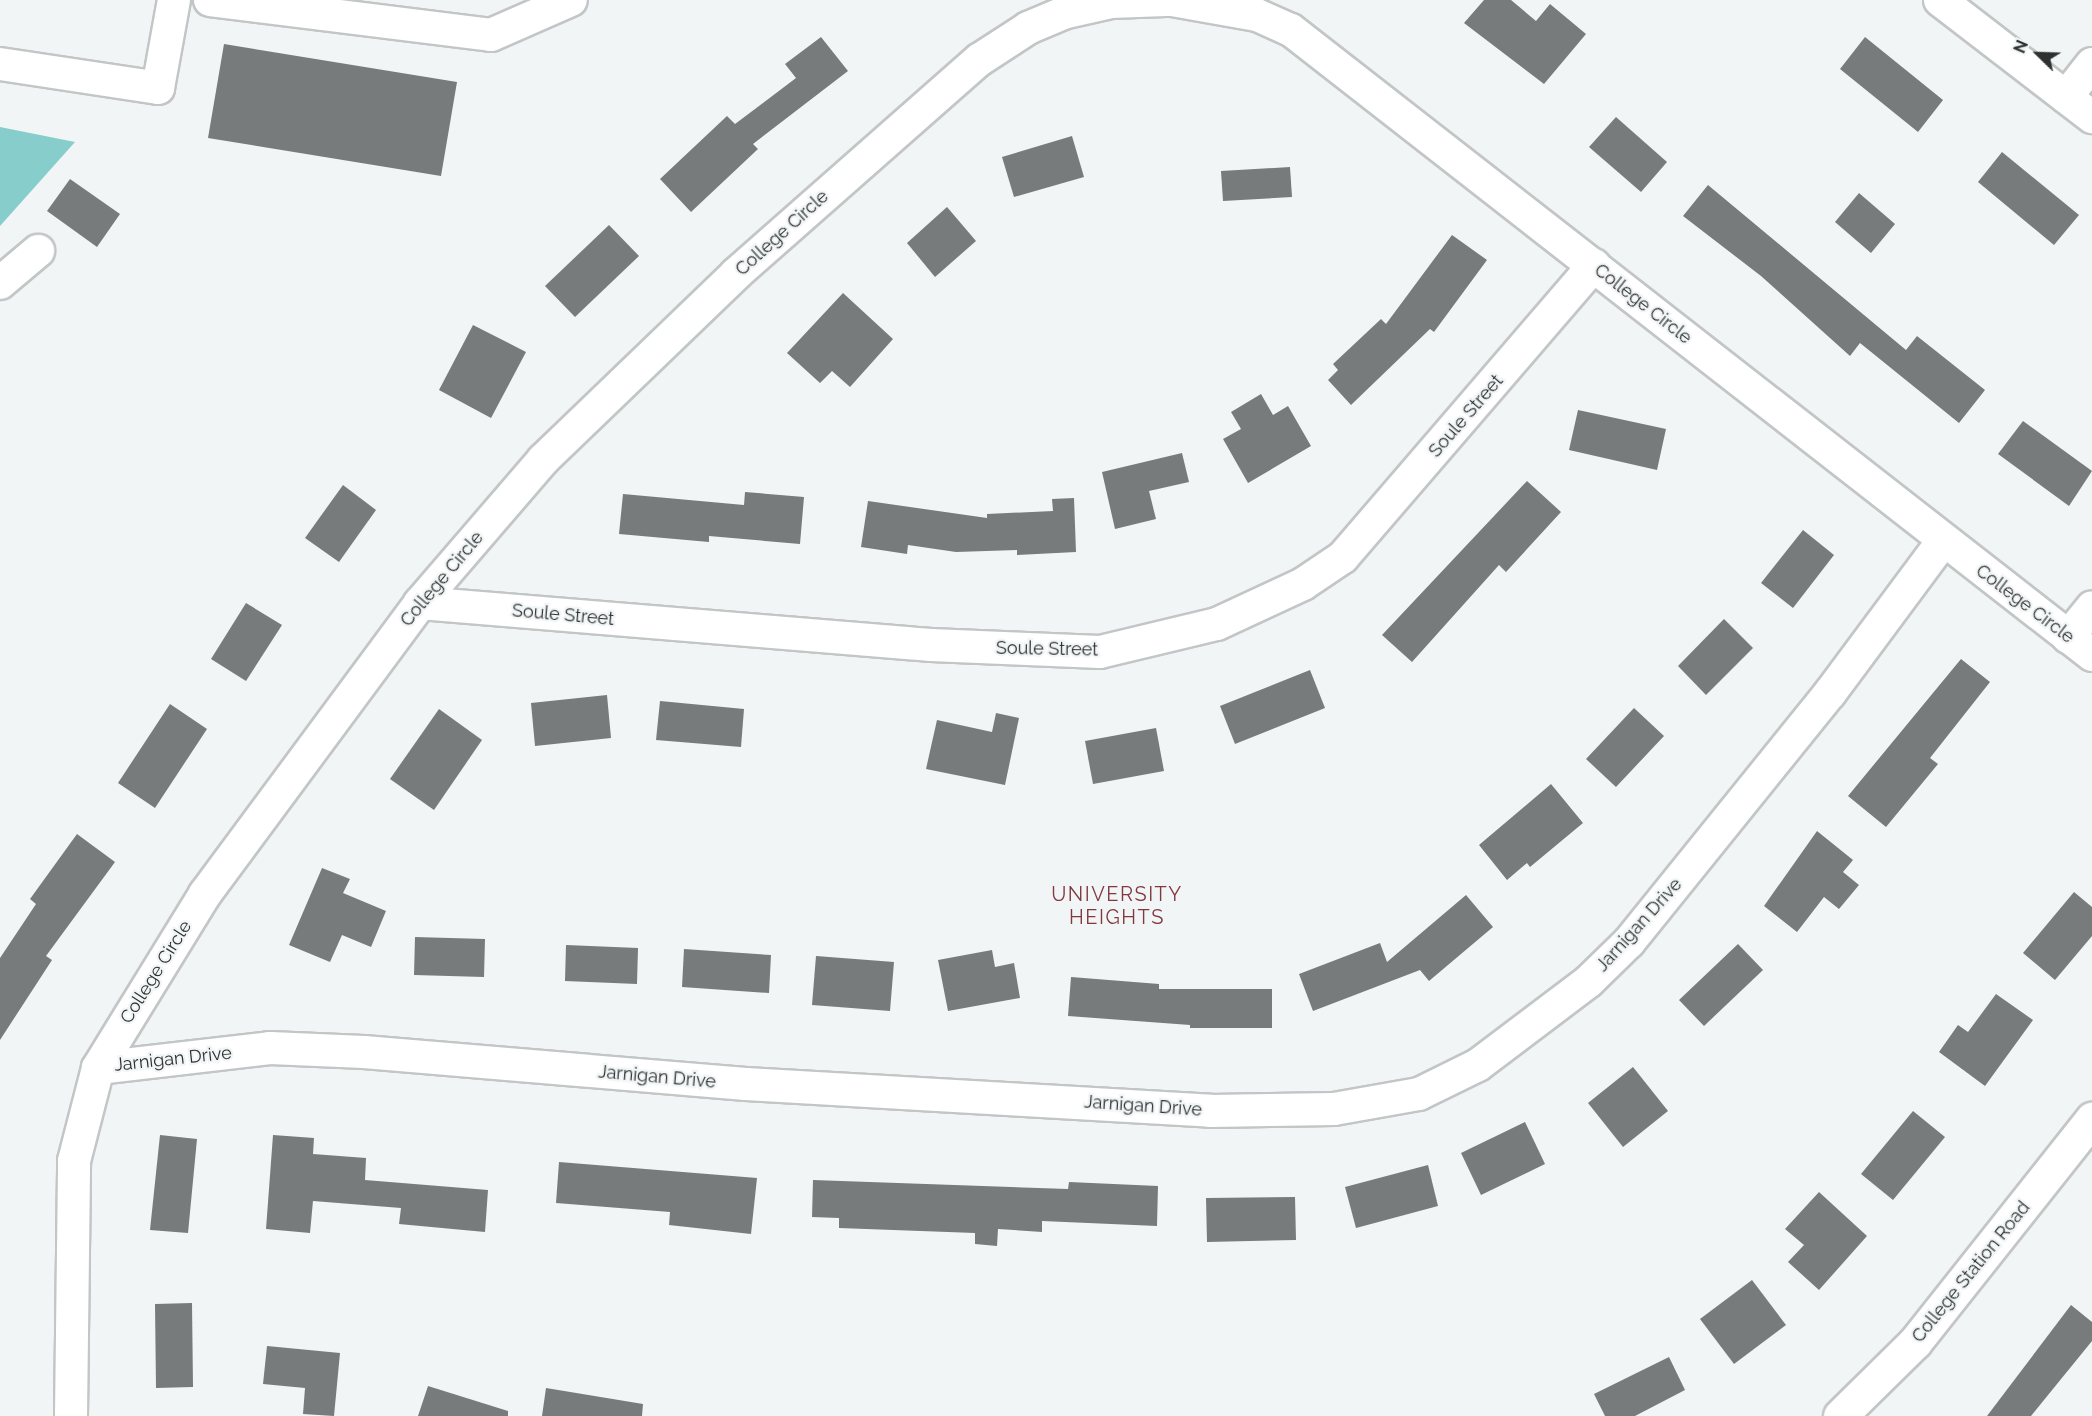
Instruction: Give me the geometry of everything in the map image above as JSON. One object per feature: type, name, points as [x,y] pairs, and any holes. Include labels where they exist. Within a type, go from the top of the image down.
[{"type":"main road","name":"College Station Road","points":[[1840,1416],[1915,1342],[2092,1119]]},
{"type":"street","points":[[0,64],[158,88],[174,0]]},
{"type":"street","points":[[210,0],[491,35],[571,0]]},
{"type":"street","name":"College Circle","points":[[71,1416],[74,1161],[98,1068],[205,894],[420,603],[543,460],[736,274],[979,60],[1028,28],[1063,13],[1111,2],[1166,0]]},
{"type":"street","name":"College Circle","points":[[1172,0],[1257,15],[1291,30],[2080,646]]},
{"type":"street","points":[[1940,0],[2092,117]]},
{"type":"street","points":[[2066,97],[2092,64]]},
{"type":"street","points":[[0,283],[38,251]]},
{"type":"street","name":"Soule Street","points":[[420,603],[931,645],[1100,652],[1217,624],[1303,584],[1343,557],[1594,265]]},
{"type":"street","name":"Jarnigan Drive","points":[[98,1068],[270,1048],[364,1052],[746,1084],[1211,1111],[1334,1109],[1419,1094],[1478,1065],[1590,981],[1629,942],[1830,693],[1943,541]]},
{"type":"street","points":[[2080,646],[2092,607]]},
{"type":"shaded area","points":[[0,127],[75,142],[0,226]]},
{"type":"building","points":[[1484,0],[1511,0],[1536,21],[1550,4],[1586,34],[1544,84],[1464,23]]},
{"type":"building","points":[[821,37],[848,71],[753,144],[758,149],[691,212],[660,179],[727,116],[735,124],[796,78],[785,64]]},
{"type":"building","points":[[1865,37],[1943,100],[1918,132],[1840,69]]},
{"type":"building","points":[[224,44],[457,82],[441,176],[208,138]]},
{"type":"building","points":[[1616,117],[1667,162],[1641,192],[1589,147]]},
{"type":"building","points":[[1072,136],[1084,177],[1014,197],[1002,157]]},
{"type":"building","points":[[2002,152],[2079,215],[2054,245],[1978,182]]},
{"type":"building","points":[[1290,167],[1292,197],[1223,201],[1221,171]]},
{"type":"building","points":[[70,179],[120,214],[97,247],[47,211]]},
{"type":"building","points":[[1708,185],[1906,350],[1917,336],[1985,390],[1959,423],[1860,343],[1850,356],[1761,276],[1683,216]]},
{"type":"building","points":[[1859,193],[1895,224],[1871,253],[1835,222]]},
{"type":"building","points":[[947,207],[976,241],[935,277],[907,243]]},
{"type":"building","points":[[609,225],[639,256],[575,317],[545,286]]},
{"type":"building","points":[[1452,235],[1487,260],[1434,332],[1430,329],[1351,405],[1328,380],[1338,370],[1333,364],[1381,319],[1386,324]]},
{"type":"building","points":[[843,293],[893,339],[850,387],[832,371],[820,383],[787,353]]},
{"type":"building","points":[[473,325],[526,352],[491,418],[439,390]]},
{"type":"building","points":[[1261,394],[1273,415],[1288,406],[1311,446],[1248,483],[1223,439],[1241,429],[1231,412]]},
{"type":"building","points":[[1578,410],[1666,429],[1657,470],[1569,450]]},
{"type":"building","points":[[2023,421],[2092,471],[2069,506],[1998,454]]},
{"type":"building","points":[[1182,453],[1189,482],[1149,491],[1156,519],[1115,529],[1102,472]]},
{"type":"building","points":[[1527,481],[1561,512],[1506,572],[1499,565],[1412,662],[1382,635]]},
{"type":"building","points":[[343,485],[376,510],[339,562],[305,538]]},
{"type":"building","points":[[745,492],[804,497],[800,544],[709,536],[709,542],[619,534],[623,494],[744,505]]},
{"type":"building","points":[[1074,498],[1076,552],[1017,555],[1017,550],[956,552],[908,545],[907,554],[861,547],[868,501],[987,518],[987,514],[1053,511],[1052,499]]},
{"type":"building","points":[[1803,530],[1834,555],[1793,608],[1761,583]]},
{"type":"building","points":[[246,603],[282,625],[246,681],[211,659]]},
{"type":"building","points":[[1724,619],[1753,648],[1706,695],[1678,666]]},
{"type":"building","points":[[1961,659],[1990,682],[1930,758],[1938,764],[1886,827],[1848,796]]},
{"type":"building","points":[[1310,670],[1325,708],[1235,744],[1220,706]]},
{"type":"building","points":[[607,695],[611,738],[535,746],[531,703]]},
{"type":"building","points":[[660,701],[744,709],[741,747],[656,740]]},
{"type":"building","points":[[170,704],[207,729],[155,808],[118,783]]},
{"type":"building","points":[[1634,708],[1664,736],[1616,787],[1586,759]]},
{"type":"building","points":[[439,709],[482,740],[434,810],[390,779]]},
{"type":"building","points":[[996,713],[1019,718],[1005,785],[926,769],[937,720],[992,732]]},
{"type":"building","points":[[1156,728],[1164,771],[1093,784],[1085,741]]},
{"type":"building","points":[[1551,784],[1583,823],[1530,867],[1527,863],[1507,880],[1479,845]]},
{"type":"building","points":[[1817,831],[1853,860],[1843,872],[1859,885],[1839,909],[1824,897],[1797,932],[1764,906]]},
{"type":"building","points":[[77,834],[115,862],[46,956],[52,960],[0,1040],[0,958],[36,904],[30,899]]},
{"type":"building","points":[[322,868],[350,879],[343,893],[386,911],[371,947],[342,935],[330,962],[289,945]]},
{"type":"building","points":[[2074,892],[2092,907],[2092,936],[2055,980],[2023,953]]},
{"type":"building","points":[[1466,895],[1493,927],[1429,981],[1420,970],[1313,1011],[1299,974],[1380,943],[1387,962]]},
{"type":"building","points":[[415,937],[485,939],[484,977],[414,975]]},
{"type":"building","points":[[1738,944],[1763,970],[1704,1026],[1679,1000]]},
{"type":"building","points":[[566,945],[638,948],[637,984],[565,981]]},
{"type":"building","points":[[684,949],[771,955],[769,993],[682,987]]},
{"type":"building","points":[[992,950],[995,967],[1014,963],[1020,998],[948,1011],[938,960]]},
{"type":"building","points":[[816,956],[894,962],[890,1011],[812,1005]]},
{"type":"building","points":[[1071,977],[1159,984],[1159,989],[1272,989],[1272,1028],[1190,1028],[1190,1025],[1068,1016]]},
{"type":"building","points":[[1996,994],[2033,1020],[1985,1086],[1939,1052],[1958,1025],[1968,1032]]},
{"type":"building","points":[[1633,1067],[1668,1111],[1623,1147],[1588,1103]]},
{"type":"building","points":[[1913,1111],[1945,1137],[1893,1200],[1861,1174]]},
{"type":"building","points":[[1525,1122],[1545,1164],[1481,1195],[1461,1153]]},
{"type":"building","points":[[160,1135],[197,1139],[188,1233],[150,1230]]},
{"type":"building","points":[[273,1135],[314,1138],[313,1154],[366,1158],[365,1180],[488,1190],[485,1232],[399,1224],[401,1208],[313,1201],[310,1233],[266,1229]]},
{"type":"building","points":[[559,1162],[757,1178],[751,1234],[669,1225],[670,1212],[556,1203]]},
{"type":"building","points":[[1428,1165],[1438,1206],[1356,1228],[1345,1187]]},
{"type":"building","points":[[813,1180],[1068,1189],[1069,1182],[1158,1186],[1157,1226],[1042,1221],[1042,1232],[998,1229],[997,1246],[975,1244],[975,1233],[839,1228],[839,1218],[812,1217]]},
{"type":"building","points":[[1819,1192],[1867,1236],[1819,1290],[1788,1262],[1804,1245],[1785,1229]]},
{"type":"building","points":[[1295,1197],[1296,1240],[1207,1242],[1206,1198]]},
{"type":"building","points":[[1752,1280],[1786,1325],[1734,1364],[1700,1319]]},
{"type":"building","points":[[192,1303],[193,1387],[156,1388],[155,1304]]},
{"type":"building","points":[[2071,1305],[2092,1322],[2092,1341],[2031,1416],[1987,1416]]},
{"type":"building","points":[[267,1346],[340,1353],[334,1416],[303,1414],[305,1388],[263,1384]]},
{"type":"building","points":[[1669,1357],[1685,1390],[1635,1416],[1605,1416],[1594,1394]]},
{"type":"building","points":[[428,1386],[508,1411],[508,1416],[418,1416]]},
{"type":"building","points":[[546,1388],[643,1404],[642,1416],[542,1416]]},
{"type":"district","name":"UNIVERSITY HEIGHTS","points":[[1117,906]]}]
